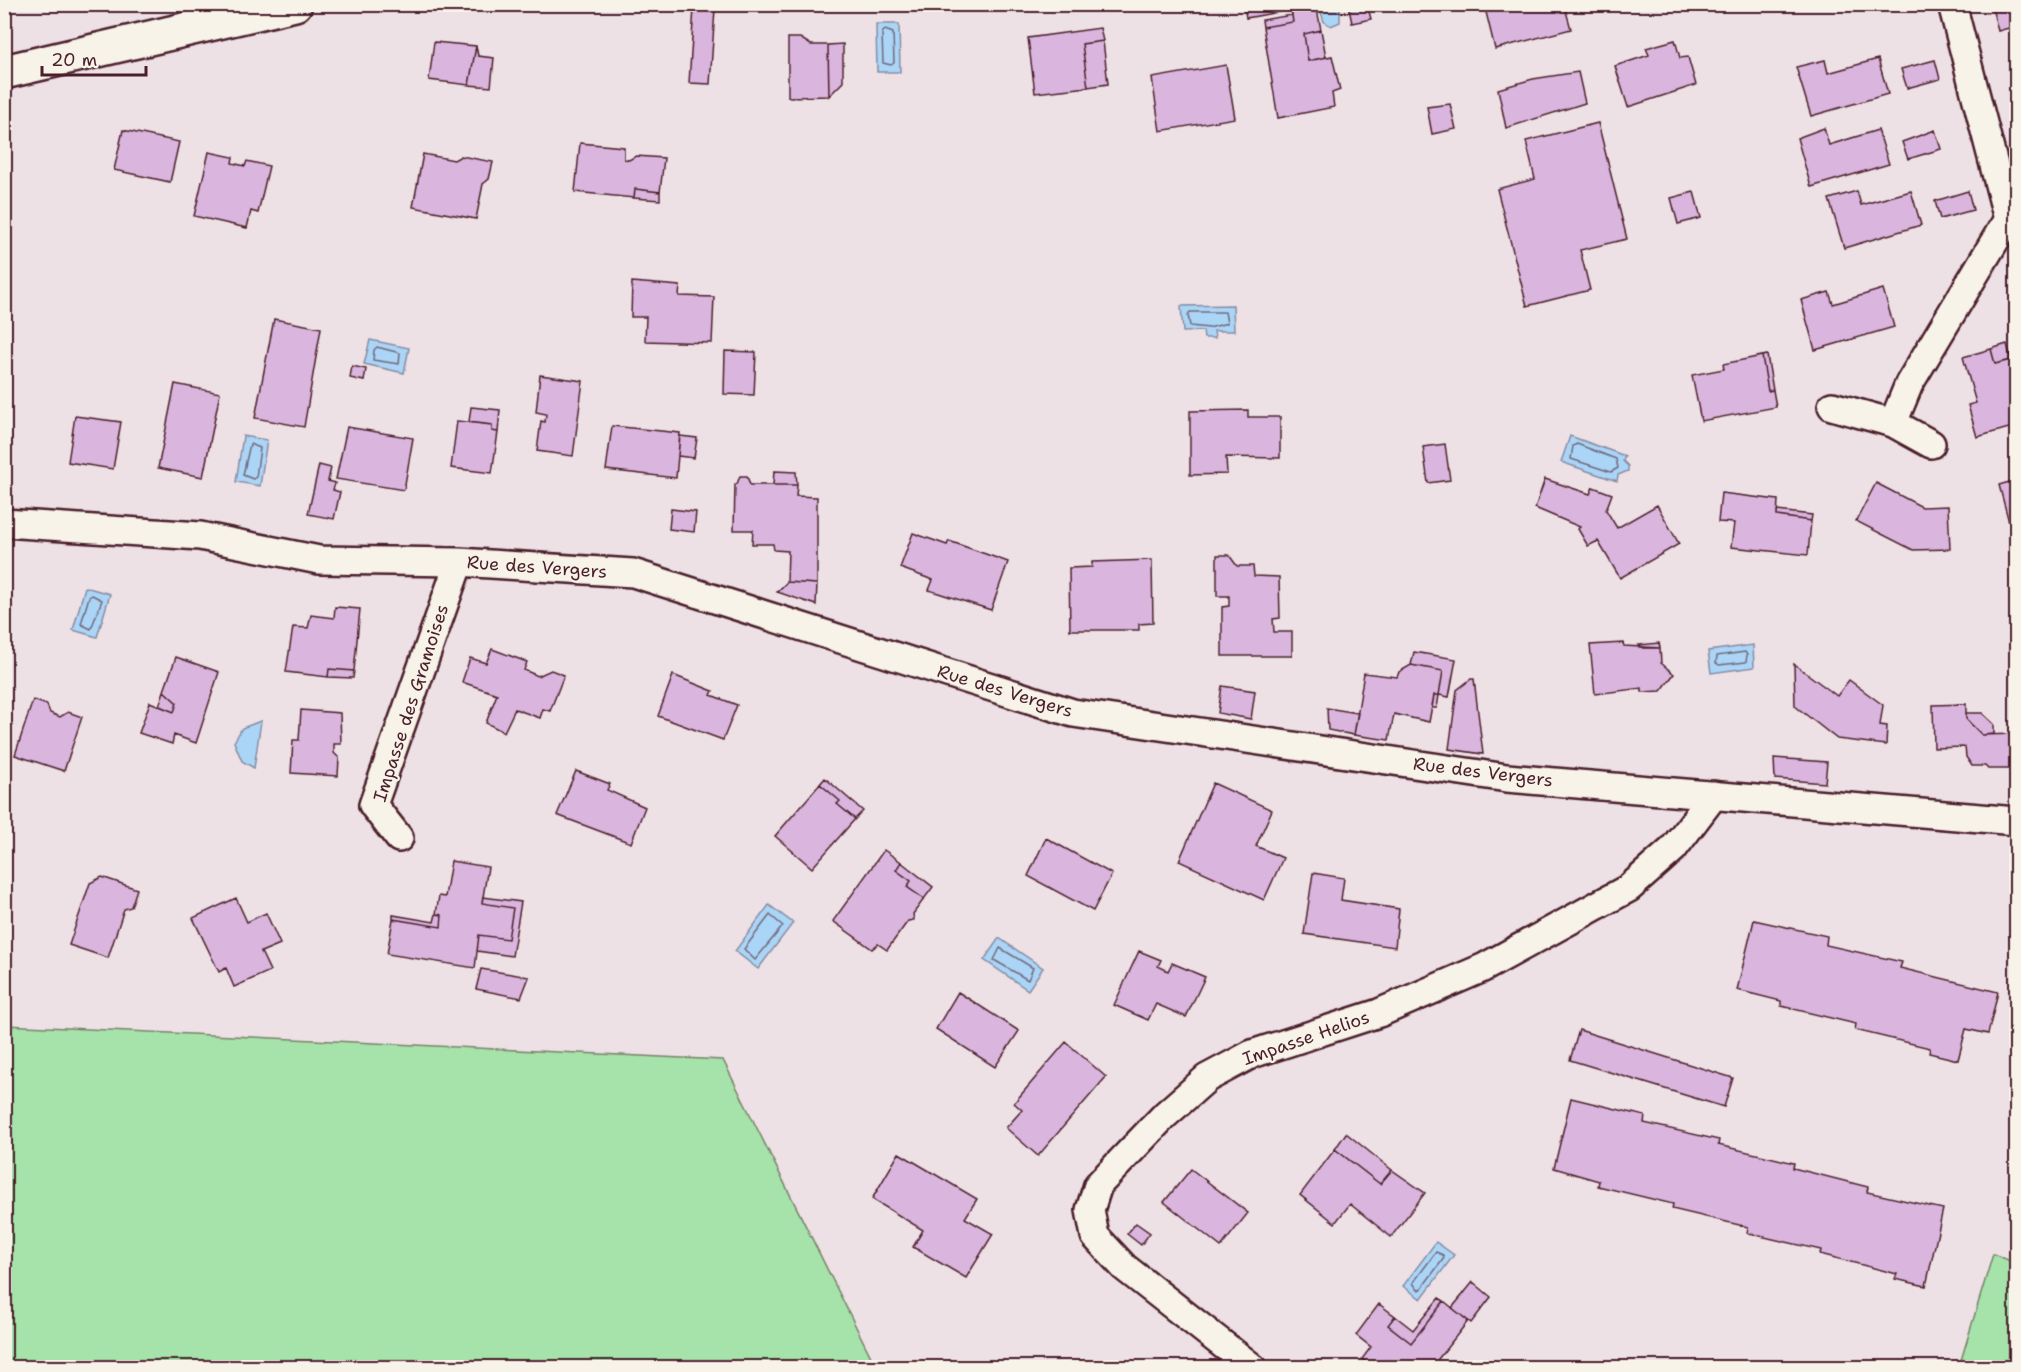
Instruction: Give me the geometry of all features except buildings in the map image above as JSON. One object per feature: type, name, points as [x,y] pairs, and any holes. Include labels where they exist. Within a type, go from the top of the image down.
[{"type":"street","points":[[4,72],[295,4]]},
{"type":"street","points":[[1893,423],[1909,384],[2008,219],[1952,4]]},
{"type":"street","points":[[1832,406],[1893,423],[1931,444]]},
{"type":"street","name":"Rue des Vergers","points":[[4,523],[200,536],[319,560],[459,562],[633,573],[1073,713],[1507,778],[2016,821]]},
{"type":"street","name":"Impasse des Gramoises","points":[[399,838],[373,805],[459,562]]},
{"type":"street","name":"Impasse Helios","points":[[1253,1368],[1124,1268],[1095,1236],[1090,1210],[1098,1185],[1165,1115],[1207,1078],[1252,1054],[1379,1013],[1483,968],[1629,888],[1673,849],[1714,795]]},
{"type":"green space","points":[[5,1025],[723,1060],[876,1367],[5,1367]]},
{"type":"green space","points":[[1993,1254],[2016,1263],[2016,1367],[1959,1367]]},
{"type":"water","points":[[1319,5],[1340,5],[1340,22],[1331,26],[1324,22]]},
{"type":"water","points":[[876,24],[899,24],[900,72],[877,72]]},
{"type":"water","points":[[1233,305],[1234,331],[1214,331],[1215,338],[1204,338],[1203,331],[1183,332],[1181,306]]},
{"type":"water","points":[[370,340],[409,348],[404,373],[364,364]]},
{"type":"water","points":[[243,436],[267,440],[260,486],[236,482]]},
{"type":"water","points":[[1570,436],[1625,456],[1623,461],[1628,466],[1628,471],[1618,475],[1617,481],[1561,462]]},
{"type":"water","points":[[85,587],[110,594],[97,637],[73,630]]},
{"type":"water","points":[[1753,645],[1754,667],[1711,673],[1708,651]]},
{"type":"water","points":[[261,721],[254,768],[242,761],[234,742],[242,728]]},
{"type":"water","points":[[769,905],[793,923],[758,969],[735,951]]},
{"type":"water","points":[[999,938],[1043,968],[1028,990],[984,960]]},
{"type":"water","points":[[1436,1242],[1454,1255],[1421,1299],[1403,1286]]}]
